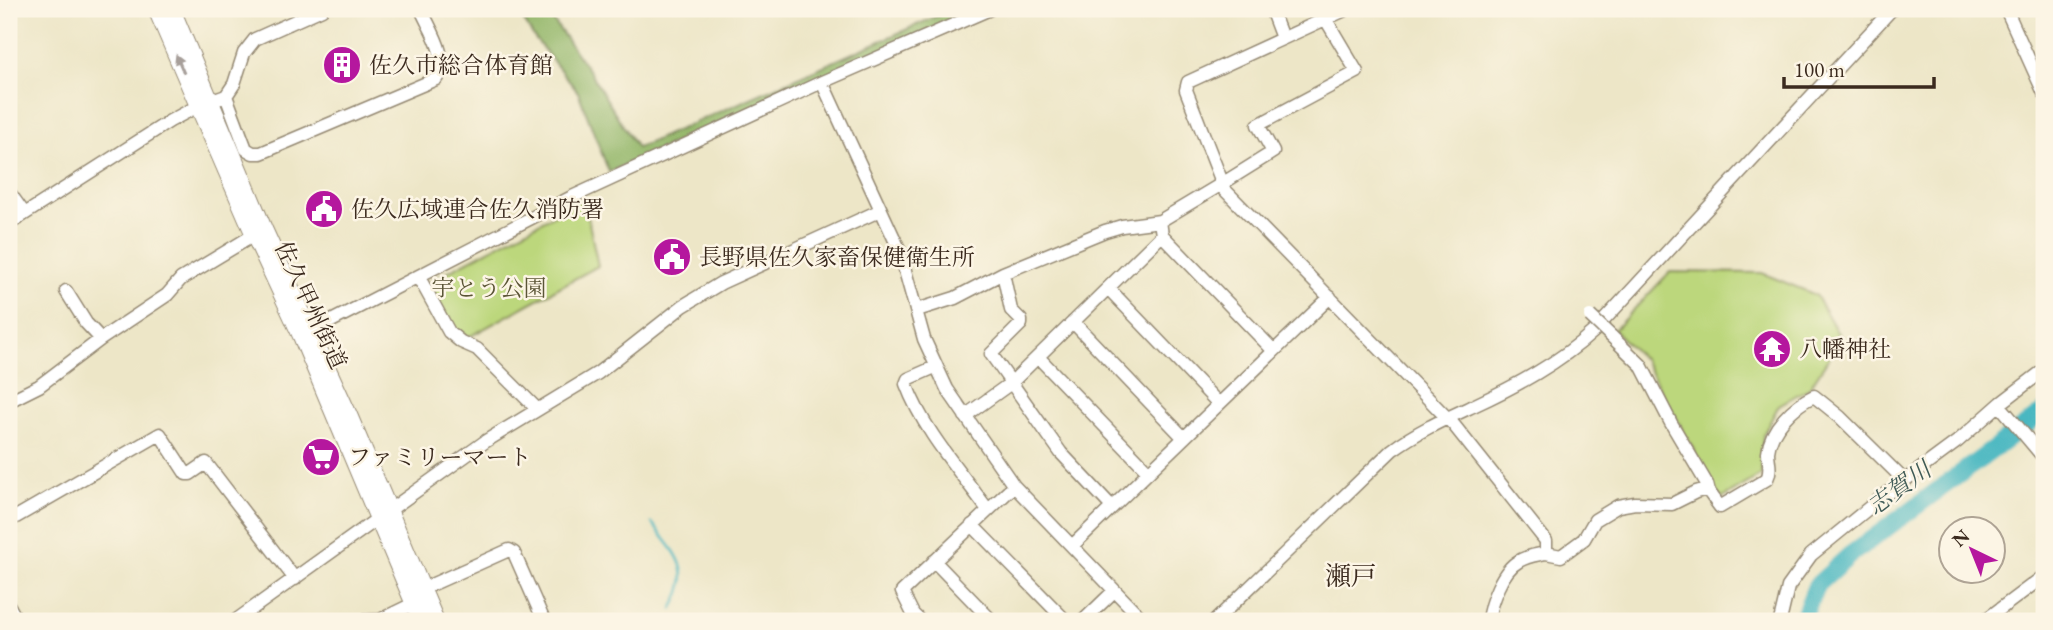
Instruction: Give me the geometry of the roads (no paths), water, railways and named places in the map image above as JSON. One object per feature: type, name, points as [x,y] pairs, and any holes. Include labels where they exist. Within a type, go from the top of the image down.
[{"type":"main road","name":"佐久甲州街道","points":[[156,9],[312,331],[384,515],[421,621]]},
{"type":"main road","name":"佐久甲州街道","points":[[172,9],[204,104],[254,235],[436,621]]},
{"type":"street","points":[[9,224],[170,121],[226,96],[234,84],[244,53],[255,38],[323,9]]},
{"type":"street","points":[[226,96],[246,149],[261,153],[436,79],[442,72],[442,58],[421,9]]},
{"type":"street","points":[[312,331],[572,197],[822,82],[990,9]]},
{"type":"street","points":[[1271,9],[1282,37]]},
{"type":"street","points":[[1347,9],[1192,79],[1186,86],[1220,177],[1220,184],[1454,424],[1535,525],[1546,541],[1546,553]]},
{"type":"street","points":[[1215,621],[1392,450],[1409,437],[1445,417],[1473,406],[1573,350],[1594,331],[1892,9]]},
{"type":"street","points":[[2006,9],[2044,93]]},
{"type":"street","points":[[917,310],[955,298],[1003,273],[1114,228],[1160,221],[1273,152],[1258,125],[1357,72],[1325,18]]},
{"type":"street","points":[[822,82],[899,249],[924,339],[935,367],[965,416],[1014,486],[1144,621]]},
{"type":"street","points":[[9,192],[24,213]]},
{"type":"street","points":[[235,621],[486,441],[598,373],[698,295],[733,276],[881,210]]},
{"type":"street","points":[[1160,221],[1162,235],[1274,351]]},
{"type":"street","points":[[9,401],[39,387],[101,339],[167,295],[181,279],[254,235]]},
{"type":"street","points":[[965,416],[1012,383],[1162,235]]},
{"type":"street","points":[[1003,273],[1011,310],[1021,320],[1021,324],[991,354],[1061,453],[1112,507]]},
{"type":"street","points":[[416,278],[422,283],[454,338],[481,352],[537,409]]},
{"type":"street","points":[[1108,288],[1219,404]]},
{"type":"street","points":[[66,290],[86,323],[101,339]]},
{"type":"street","points":[[1072,546],[1330,297]]},
{"type":"street","points":[[1590,316],[1636,359],[1646,372],[1671,423],[1720,507],[1767,480],[1770,469],[1768,451],[1774,433],[1787,416],[1814,396],[1840,417],[1905,481]]},
{"type":"street","points":[[1073,322],[1184,438]]},
{"type":"street","points":[[1038,356],[1149,472]]},
{"type":"street","points":[[935,367],[908,379],[906,384],[927,426],[988,510]]},
{"type":"street","points":[[1780,621],[1788,587],[1811,555],[1958,441],[2044,370]]},
{"type":"street","points":[[2001,406],[2041,454]]},
{"type":"street","points":[[9,521],[160,434],[186,474],[206,463],[295,579]]},
{"type":"street","points":[[920,621],[913,614],[902,592],[1014,486]]},
{"type":"street","points":[[1488,621],[1491,603],[1508,570],[1519,560],[1546,553],[1561,556],[1584,539],[1595,520],[1618,506],[1635,503],[1672,504],[1696,492],[1709,492]]},
{"type":"street","points":[[972,524],[1066,621]]},
{"type":"street","points":[[422,589],[509,550],[513,553],[544,621]]},
{"type":"street","points":[[934,561],[992,621]]},
{"type":"street","points":[[1984,621],[2044,576]]},
{"type":"street","points":[[1083,621],[1114,591]]},
{"type":"street","points":[[354,621],[380,620],[413,604]]},
{"type":"street","points":[[9,606],[17,621]]},
{"type":"waterway","name":"志賀川","points":[[1802,621],[1816,586],[1850,555],[2044,412]]},
{"type":"waterway","points":[[652,523],[675,553],[683,572],[679,595],[672,609]]},
{"type":"place","name":"佐久市総合体育館","points":[[342,65]]},
{"type":"place","name":"佐久広域連合佐久消防署","points":[[324,209]]},
{"type":"place","name":"長野県佐久家畜保健衛生所","points":[[672,257]]},
{"type":"place","name":"八幡神社","points":[[1772,349]]},
{"type":"place","name":"ファミリーマート","points":[[321,457]]},
{"type":"district","name":"瀬戸","points":[[1351,576]]},
{"type":"park label","name":"宇とう公園","points":[[489,288]]}]
